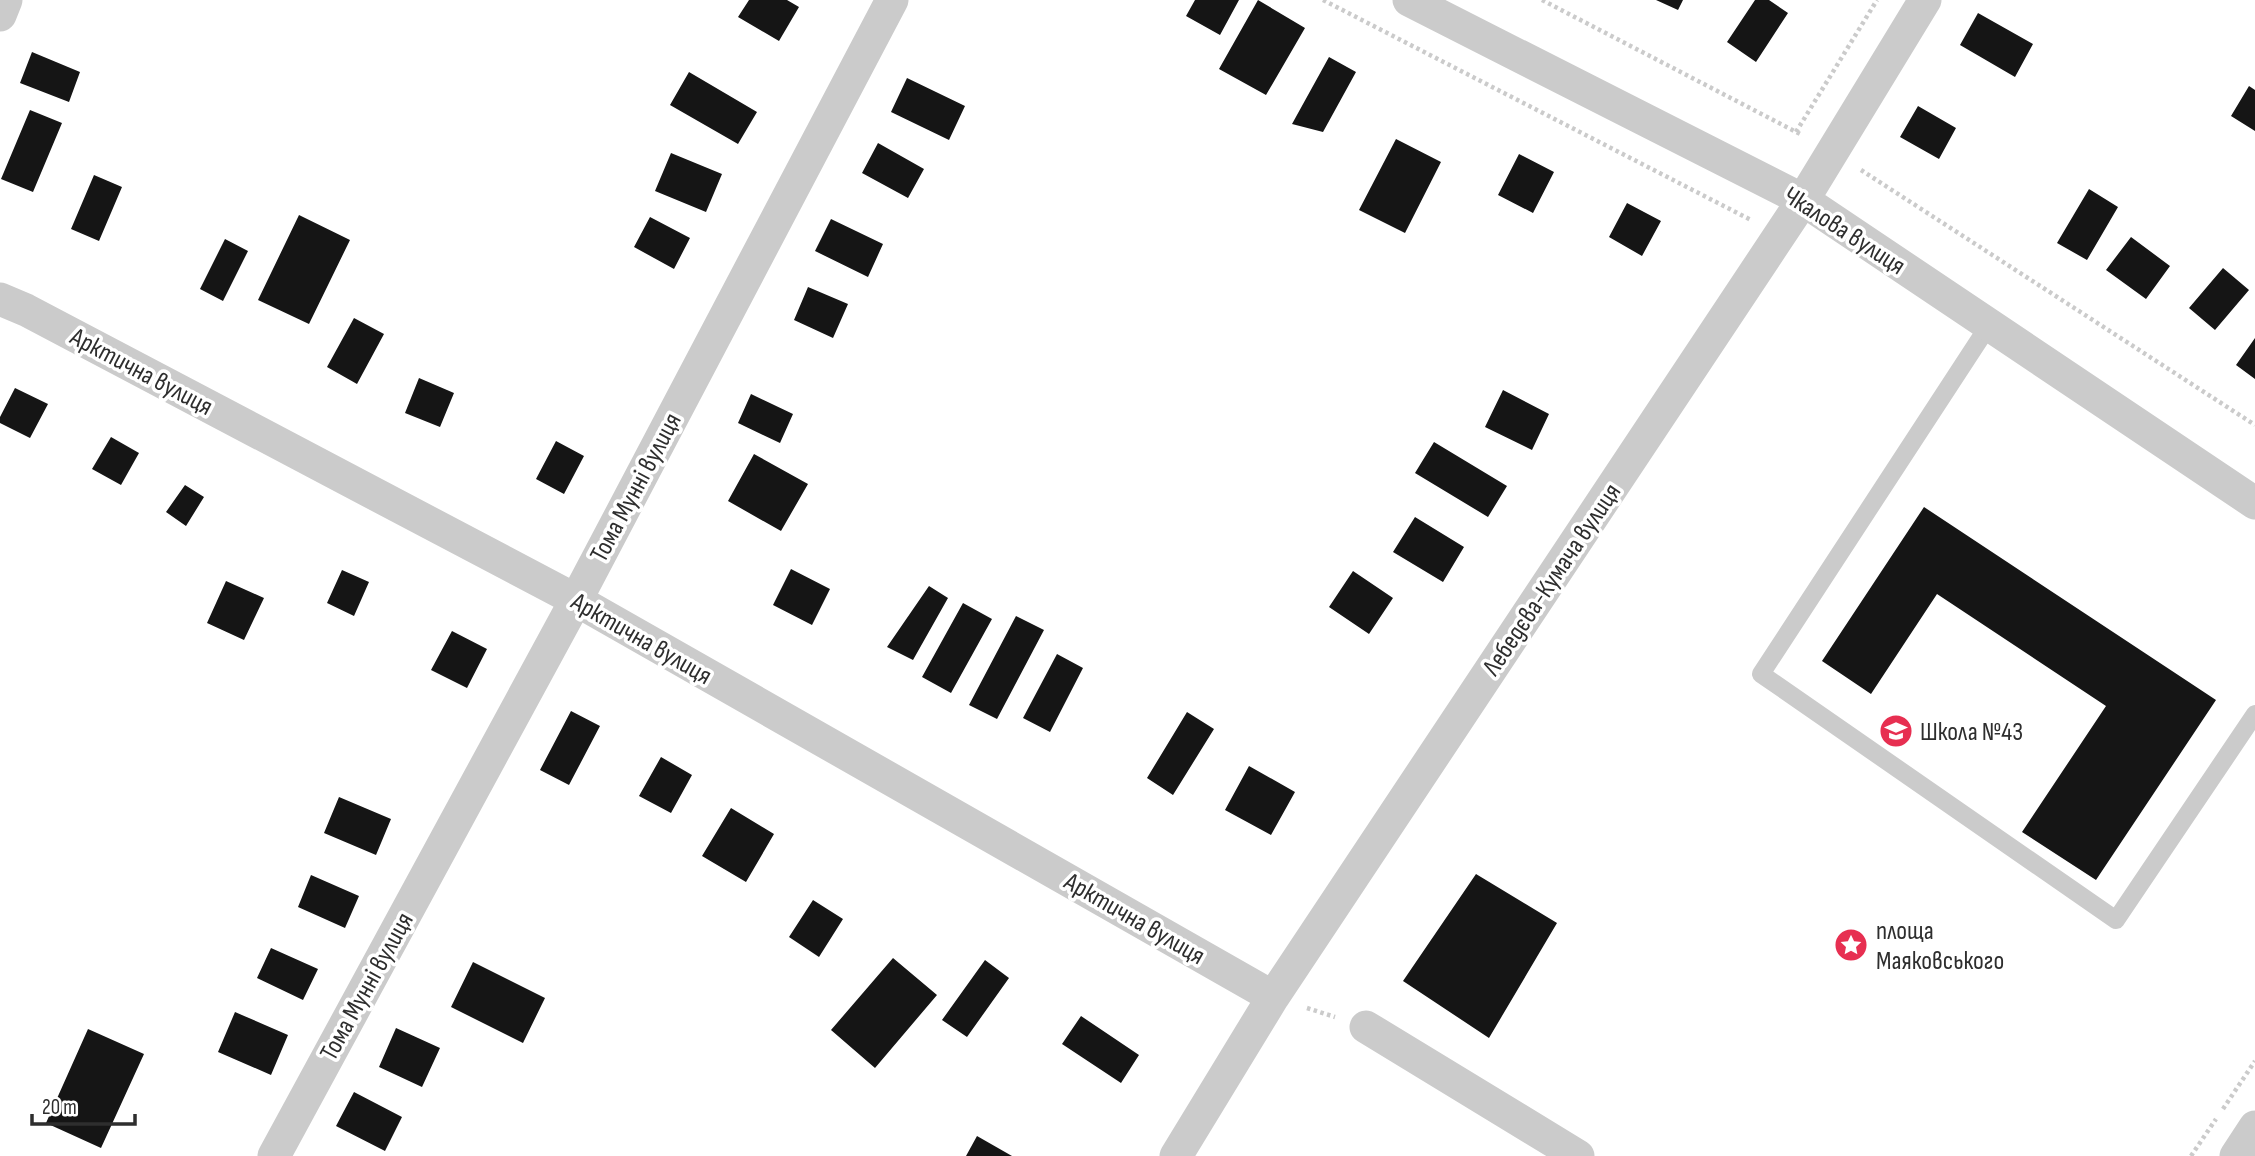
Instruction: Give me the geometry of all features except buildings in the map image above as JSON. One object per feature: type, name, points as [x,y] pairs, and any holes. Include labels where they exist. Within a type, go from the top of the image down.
[{"type":"street","points":[[0,15],[6,0]]},
{"type":"street","name":"Тома Мунні вулиця","points":[[274,1156],[576,600],[892,0]]},
{"type":"street","name":"Чкалова вулиця","points":[[1409,0],[1803,200],[2255,503]]},
{"type":"street","name":"Лебедєва-Кумача вулиця","points":[[1176,1156],[1273,997],[1803,200],[1925,0]]},
{"type":"street","name":"Арктична вулиця","points":[[0,299],[26,310],[576,600],[1273,997]]},
{"type":"street","points":[[1366,1027],[1578,1156]]},
{"type":"street","points":[[2236,1156],[2255,1127]]},
{"type":"lane","points":[[1989,325],[1761,674],[2116,920],[2255,714]]},
{"type":"path","points":[[1323,0],[1780,235]]},
{"type":"path","points":[[1542,0],[1833,151],[2255,425]]},
{"type":"path","points":[[1796,132],[1877,0]]},
{"type":"path","points":[[1273,997],[1366,1027]]},
{"type":"place","name":"Школа №43","points":[[1896,731]]},
{"type":"place","name":"площа Маяковського","points":[[1851,945]]}]
